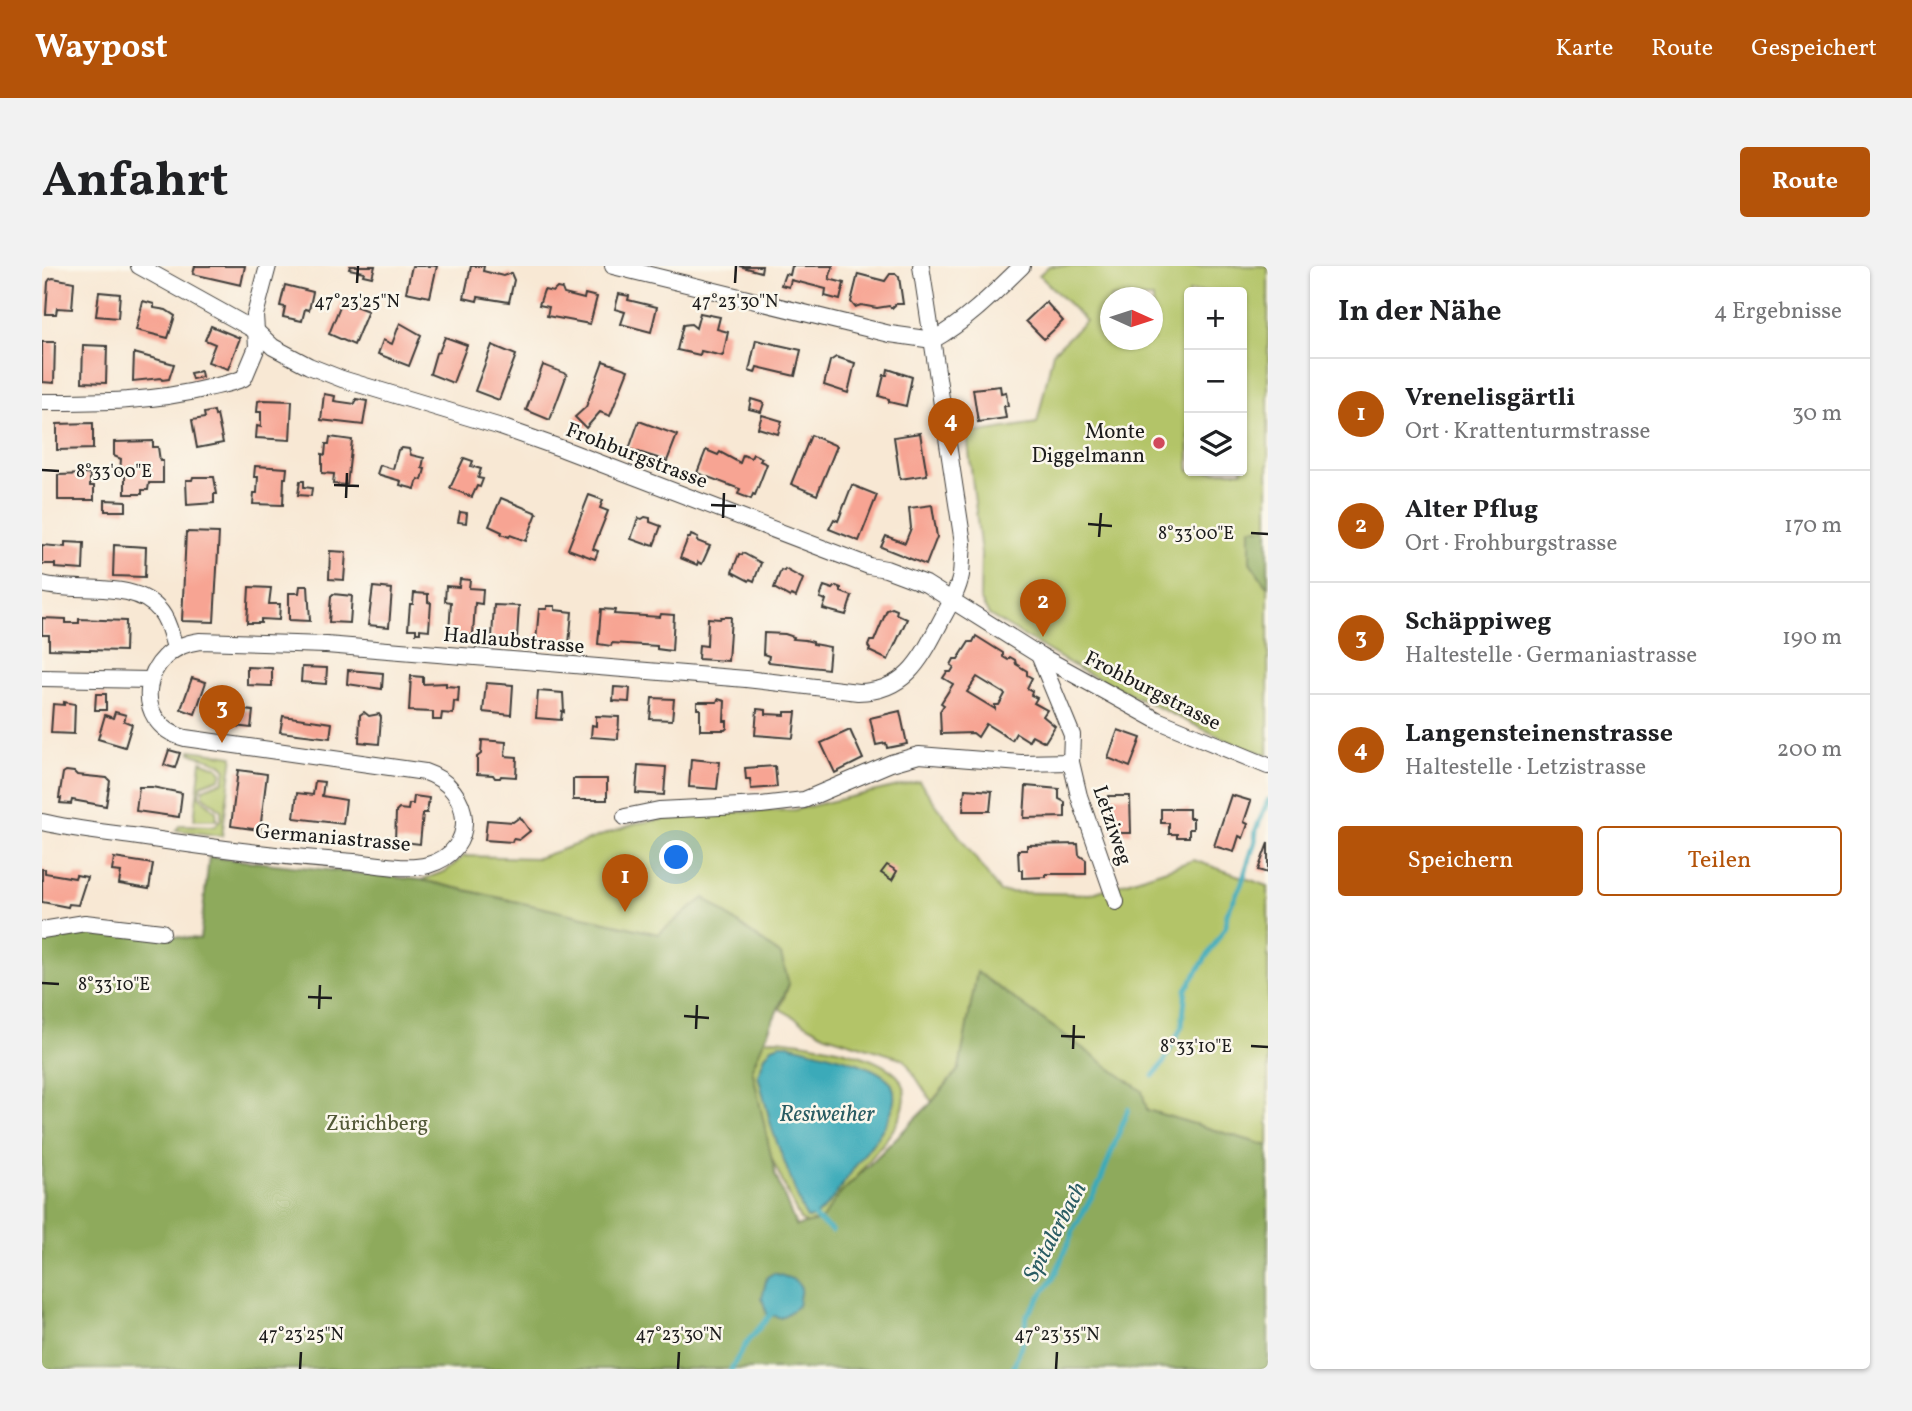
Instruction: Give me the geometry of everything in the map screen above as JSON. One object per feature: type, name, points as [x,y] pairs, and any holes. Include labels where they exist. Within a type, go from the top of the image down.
[{"type":"street","name":"Frohburgstrasse","points":[[139,266],[256,331],[273,347],[309,366],[342,379],[564,449],[869,566],[886,569],[926,584],[1039,655],[1157,720],[1268,766]]},
{"type":"street","points":[[42,402],[117,403],[175,396],[232,383],[247,374],[257,347],[256,316],[268,266]]},
{"type":"street","points":[[613,266],[890,334],[933,341],[955,328],[1023,266]]},
{"type":"street","name":"Hadlaubstrasse","points":[[175,647],[200,641],[326,645],[746,679],[872,692],[893,684],[915,667],[952,600],[960,577],[963,543],[921,266]]},
{"type":"street","points":[[42,584],[109,589],[143,599],[162,613],[175,647],[155,668],[150,680],[42,678]]},
{"type":"street","name":"Letziweg","points":[[1039,655],[1072,734],[1072,762],[1079,796],[1116,902]]},
{"type":"street","name":"Germaniastrasse","points":[[42,822],[170,842],[328,860],[412,866],[427,866],[442,860],[453,850],[460,837],[464,820],[461,802],[450,785],[437,776],[425,772],[178,736],[164,726],[154,712],[149,698],[150,680]]},
{"type":"street","points":[[625,817],[659,810],[804,800],[891,763],[919,755],[1021,763],[1072,762]]},
{"type":"street","points":[[42,930],[85,923],[162,932]]},
{"type":"green space","points":[[1049,266],[1268,266],[1268,528],[1250,529],[1250,562],[1268,588],[1268,755],[1232,743],[1079,669],[989,615],[980,599],[981,554],[967,434],[1037,423],[1053,352],[1086,321],[1039,275]]},
{"type":"green space","points":[[1250,528],[1268,528],[1268,588],[1250,562]]},
{"type":"green space","points":[[191,750],[233,756],[222,836],[176,830],[180,825],[215,826],[221,819],[221,810],[203,795],[203,789],[223,781],[226,770],[215,761],[191,753]]},
{"type":"green space","points":[[201,761],[217,767],[222,772],[220,778],[201,785],[199,796],[216,811],[217,820],[194,820]]},
{"type":"green space","points":[[919,781],[1000,892],[1090,894],[1194,860],[1268,886],[1268,1146],[1147,1110],[977,973],[959,1069],[932,1102],[904,1059],[826,1035],[780,1009],[789,984],[658,934],[421,880],[446,871],[464,856],[538,858],[637,823],[708,813],[794,810]]},
{"type":"green space","name":"Zürichberg","points":[[209,857],[421,880],[658,934],[704,898],[781,955],[789,984],[752,1068],[775,1174],[796,1226],[821,1220],[839,1195],[932,1102],[959,1069],[977,972],[1142,1091],[1147,1110],[1268,1146],[1268,1369],[42,1369],[42,940],[109,931],[200,939]]},
{"type":"green space","name":"Resiweiher","points":[[774,1039],[828,1047],[871,1060],[889,1069],[901,1080],[905,1093],[902,1113],[886,1139],[829,1215],[810,1225],[800,1220],[762,1137],[747,1045],[757,1040]]},
{"type":"water","name":"Resiweiher","points":[[780,1044],[828,1054],[874,1070],[892,1085],[894,1094],[890,1115],[878,1136],[824,1209],[811,1218],[807,1218],[802,1209],[772,1129],[758,1075],[765,1056],[772,1047]]},
{"type":"water","points":[[774,1273],[795,1280],[801,1287],[798,1306],[781,1318],[767,1314],[762,1298],[767,1277]]},
{"type":"building","points":[[195,266],[245,266],[241,285],[193,274]]},
{"type":"building","points":[[350,266],[375,266],[372,277],[349,269]]},
{"type":"building","points":[[412,266],[437,266],[430,297],[406,292]]},
{"type":"building","points":[[471,266],[484,266],[483,271],[503,276],[511,273],[514,280],[509,302],[478,297],[477,301],[464,298]]},
{"type":"building","points":[[739,266],[762,266],[761,272]]},
{"type":"building","points":[[792,266],[833,266],[829,279],[844,283],[840,300],[825,296],[826,289],[791,280],[789,287],[781,285],[785,274],[790,275]]},
{"type":"building","points":[[858,274],[885,281],[890,274],[896,274],[899,277],[903,304],[896,304],[892,308],[861,305],[855,307],[851,302]]},
{"type":"building","points":[[53,278],[74,282],[72,309],[57,308],[56,314],[46,314],[48,282]]},
{"type":"building","points":[[285,285],[313,292],[309,310],[305,309],[302,321],[283,317],[285,307],[280,306]]},
{"type":"building","points":[[557,288],[562,289],[564,294],[584,299],[585,294],[597,297],[590,324],[547,316],[549,307],[539,305],[544,290],[553,292]]},
{"type":"building","points":[[99,292],[120,294],[118,318],[96,316]]},
{"type":"building","points":[[619,294],[629,296],[628,300],[657,307],[651,332],[621,324],[625,312],[615,309]]},
{"type":"building","points":[[143,301],[175,316],[168,338],[136,330]]},
{"type":"building","points":[[342,301],[368,311],[354,345],[329,334]]},
{"type":"building","points":[[1046,302],[1063,321],[1044,339],[1026,321]]},
{"type":"building","points":[[700,313],[720,317],[717,329],[728,332],[723,356],[701,351],[700,355],[677,350],[683,325],[691,324],[696,328]]},
{"type":"building","points":[[400,323],[421,335],[409,366],[378,354],[383,340],[392,344]]},
{"type":"building","points":[[211,326],[240,338],[228,369],[208,362],[215,344],[205,340]]},
{"type":"building","points":[[445,337],[467,345],[453,383],[430,374],[436,353],[439,352]]},
{"type":"building","points":[[756,340],[801,350],[795,376],[757,367],[755,373],[749,371]]},
{"type":"building","points":[[42,342],[55,342],[54,383],[42,382]]},
{"type":"building","points":[[83,345],[107,346],[106,383],[82,382]]},
{"type":"building","points":[[492,345],[516,355],[499,400],[475,391]]},
{"type":"building","points":[[134,353],[174,364],[169,379],[133,381]]},
{"type":"building","points":[[836,357],[855,363],[848,393],[824,385],[830,361]]},
{"type":"building","points":[[603,361],[628,370],[610,416],[600,412],[586,428],[575,417],[586,407]]},
{"type":"building","points":[[543,365],[567,374],[550,420],[526,410]]},
{"type":"building","points":[[888,369],[912,377],[906,406],[889,402],[889,399],[879,396]]},
{"type":"building","points":[[201,371],[202,377],[192,379],[190,373]]},
{"type":"building","points":[[1000,386],[1001,393],[1006,392],[1006,418],[978,422],[973,389]]},
{"type":"building","points":[[324,394],[335,396],[334,401],[355,404],[356,399],[367,401],[363,425],[321,420]]},
{"type":"building","points":[[751,399],[764,403],[761,412],[749,409]]},
{"type":"building","points":[[258,401],[292,401],[290,440],[256,438],[257,426],[261,427],[261,412],[257,412]]},
{"type":"building","points":[[214,411],[223,443],[197,448],[192,420],[205,418],[204,413]]},
{"type":"building","points":[[762,415],[782,421],[778,434],[758,428]]},
{"type":"building","points":[[639,421],[677,435],[667,461],[629,449]]},
{"type":"building","points":[[93,423],[93,449],[57,450],[57,424]]},
{"type":"building","points":[[920,433],[927,475],[900,479],[894,437]]},
{"type":"building","points":[[811,435],[837,446],[817,495],[791,484]]},
{"type":"building","points":[[330,437],[352,440],[347,485],[333,484],[334,474],[322,473],[322,454],[325,455]]},
{"type":"building","points":[[153,441],[153,447],[158,447],[160,461],[163,461],[163,483],[149,483],[148,490],[142,490],[142,494],[125,494],[125,473],[120,473],[121,459],[114,456],[114,442]]},
{"type":"building","points":[[409,449],[411,455],[424,458],[422,480],[418,479],[415,489],[400,485],[401,481],[377,474],[380,465],[393,469],[398,450]]},
{"type":"building","points":[[706,450],[718,455],[720,452],[740,463],[743,455],[751,458],[753,454],[762,458],[760,461],[767,464],[751,499],[738,494],[740,489],[697,473]]},
{"type":"building","points":[[464,458],[473,461],[471,466],[481,469],[478,478],[483,479],[472,497],[450,488]]},
{"type":"building","points":[[255,466],[287,468],[283,505],[253,504],[258,477],[254,477]]},
{"type":"building","points":[[90,474],[90,486],[94,486],[94,500],[58,500],[58,475]]},
{"type":"building","points":[[193,477],[214,477],[217,494],[214,494],[214,503],[187,505],[186,480],[192,480]]},
{"type":"building","points":[[300,481],[304,481],[304,487],[312,488],[311,496],[298,495]]},
{"type":"building","points":[[852,485],[877,495],[859,541],[829,529],[834,519],[838,521]]},
{"type":"building","points":[[589,495],[603,500],[600,508],[608,511],[593,549],[598,551],[595,559],[568,549]]},
{"type":"building","points":[[501,498],[537,513],[526,541],[501,534],[502,532],[489,526]]},
{"type":"building","points":[[105,500],[126,501],[126,511],[105,511]]},
{"type":"building","points":[[932,505],[937,537],[926,565],[881,547],[886,536],[905,543],[911,528],[909,508]]},
{"type":"building","points":[[460,512],[467,513],[466,523],[458,522]]},
{"type":"building","points":[[645,517],[661,526],[654,545],[631,539],[638,518]]},
{"type":"building","points":[[186,532],[219,533],[214,622],[182,621]]},
{"type":"building","points":[[691,535],[698,538],[697,541],[710,546],[702,564],[698,562],[697,565],[680,558]]},
{"type":"building","points":[[65,542],[84,543],[83,570],[42,564],[42,545],[65,547]]},
{"type":"building","points":[[114,545],[146,547],[145,577],[113,576]]},
{"type":"building","points":[[330,551],[346,552],[344,580],[329,579]]},
{"type":"building","points":[[743,553],[761,563],[754,581],[732,572],[739,554]]},
{"type":"building","points":[[785,569],[803,579],[796,597],[790,597],[774,588],[781,570]]},
{"type":"building","points":[[460,579],[470,580],[469,588],[483,589],[482,604],[475,603],[473,635],[469,637],[449,633],[451,602],[445,601],[446,586],[459,587]]},
{"type":"building","points":[[300,586],[308,586],[310,621],[289,620],[289,593],[299,593]]},
{"type":"building","points":[[824,586],[833,589],[836,586],[841,588],[841,592],[852,596],[846,615],[823,609],[826,600],[820,598]]},
{"type":"building","points":[[249,587],[271,588],[269,604],[280,604],[279,620],[261,619],[261,623],[247,623]]},
{"type":"building","points":[[373,587],[392,589],[389,627],[368,625]]},
{"type":"building","points":[[414,593],[428,594],[428,602],[431,603],[429,630],[420,629],[420,633],[416,633],[416,629],[408,629],[410,604],[413,604]]},
{"type":"building","points":[[333,594],[352,596],[350,623],[329,622]]},
{"type":"building","points":[[494,605],[519,606],[517,638],[513,641],[492,637]]},
{"type":"building","points":[[547,606],[572,612],[569,644],[541,644],[541,641],[536,641],[539,609],[547,609]]},
{"type":"building","points":[[601,609],[615,610],[614,614],[660,617],[661,614],[674,615],[672,651],[657,649],[657,646],[598,644]]},
{"type":"building","points":[[887,610],[897,610],[896,614],[907,619],[888,660],[869,651],[868,646],[870,641],[874,641]]},
{"type":"building","points":[[731,617],[728,661],[698,659],[699,645],[707,646],[708,618]]},
{"type":"building","points":[[42,618],[66,619],[66,623],[79,623],[79,619],[126,621],[125,651],[49,649],[49,635],[42,635]]},
{"type":"building","points":[[764,633],[785,634],[794,637],[793,639],[830,647],[828,669],[768,662],[769,656],[763,654]]},
{"type":"building","points":[[976,636],[1003,653],[1003,657],[1015,660],[1016,664],[1027,671],[1027,675],[1032,678],[1027,688],[1032,691],[1031,695],[1037,698],[1034,703],[1047,710],[1043,716],[1055,726],[1045,742],[1032,735],[1029,741],[1016,733],[1012,740],[986,724],[978,737],[973,733],[941,734],[940,711],[944,705],[941,703],[953,684],[943,678],[954,667],[951,665],[954,659],[958,659],[969,642],[973,642]],"holes":[[[977,677],[1005,694],[999,705],[995,705],[995,709],[967,692]]]},
{"type":"building","points":[[247,667],[272,668],[272,686],[247,685]]},
{"type":"building","points":[[302,667],[327,668],[326,684],[301,682]]},
{"type":"building","points":[[348,670],[383,673],[382,689],[347,684]]},
{"type":"building","points":[[411,676],[423,677],[423,684],[446,683],[446,686],[459,687],[458,702],[454,701],[453,714],[442,713],[441,720],[433,720],[433,712],[409,711]]},
{"type":"building","points":[[192,678],[206,682],[195,714],[181,709]]},
{"type":"building","points":[[486,683],[513,685],[511,715],[483,712]]},
{"type":"building","points":[[614,687],[630,688],[629,702],[613,701]]},
{"type":"building","points":[[538,691],[563,693],[564,712],[562,711],[561,720],[536,718]]},
{"type":"building","points":[[96,694],[106,694],[106,710],[95,710]]},
{"type":"building","points":[[652,698],[674,699],[672,720],[650,719]]},
{"type":"building","points":[[718,699],[725,701],[724,721],[727,721],[727,728],[700,730],[700,709],[697,709],[697,702],[717,702]]},
{"type":"building","points":[[64,702],[75,704],[74,734],[51,733],[53,704],[64,705]]},
{"type":"building","points":[[227,708],[253,711],[251,728],[225,725]]},
{"type":"building","points":[[757,709],[766,710],[766,714],[785,715],[785,712],[796,712],[793,738],[755,735]]},
{"type":"building","points":[[900,711],[907,744],[887,748],[886,743],[876,745],[870,718]]},
{"type":"building","points":[[115,712],[126,715],[124,721],[132,724],[125,747],[98,739],[105,715],[113,718]]},
{"type":"building","points":[[364,712],[369,716],[379,714],[381,717],[379,744],[359,742],[360,715]]},
{"type":"building","points":[[283,716],[332,723],[330,738],[280,732]]},
{"type":"building","points":[[596,716],[619,717],[618,739],[591,737],[592,725],[596,726]]},
{"type":"building","points":[[850,730],[863,759],[835,773],[821,743]]},
{"type":"building","points":[[1118,730],[1141,738],[1130,767],[1108,758]]},
{"type":"building","points":[[482,740],[506,742],[505,756],[517,757],[516,777],[495,778],[493,775],[477,774],[477,757],[481,754]]},
{"type":"building","points":[[169,750],[180,753],[175,768],[164,765]]},
{"type":"building","points":[[691,759],[720,762],[717,789],[689,787]]},
{"type":"building","points":[[638,765],[666,767],[664,795],[636,793]]},
{"type":"building","points":[[775,766],[777,787],[751,789],[745,768]]},
{"type":"building","points":[[238,770],[267,774],[260,830],[231,826]]},
{"type":"building","points":[[66,771],[107,778],[110,781],[106,806],[72,800],[71,804],[60,803],[63,773]]},
{"type":"building","points":[[573,779],[607,779],[607,800],[573,800]]},
{"type":"building","points":[[315,781],[324,782],[322,796],[346,800],[343,824],[294,818],[297,793],[313,795]]},
{"type":"building","points":[[1026,786],[1059,789],[1059,799],[1065,802],[1065,817],[1024,818]]},
{"type":"building","points":[[139,787],[182,793],[179,817],[136,811]]},
{"type":"building","points":[[965,789],[992,791],[990,811],[963,811]]},
{"type":"building","points":[[1231,795],[1251,801],[1244,822],[1248,824],[1243,838],[1239,836],[1234,852],[1214,846]]},
{"type":"building","points":[[414,796],[429,798],[427,813],[423,813],[420,844],[395,841],[396,812],[399,809],[408,810],[409,804],[413,804]]},
{"type":"building","points":[[1108,796],[1130,796],[1131,833],[1112,833]]},
{"type":"building","points":[[1161,809],[1189,809],[1189,818],[1193,818],[1193,829],[1189,829],[1189,837],[1169,834],[1169,823],[1161,823]]},
{"type":"building","points":[[520,817],[530,831],[519,840],[485,840],[487,820],[513,822]]},
{"type":"building","points":[[1268,843],[1268,873],[1258,870]]},
{"type":"building","points":[[1078,844],[1079,855],[1086,860],[1086,874],[1046,874],[1046,877],[1022,878],[1018,850],[1027,850],[1027,845]]},
{"type":"building","points":[[114,858],[153,864],[149,889],[119,884],[121,872],[112,871]]},
{"type":"building","points":[[887,865],[897,871],[892,880],[881,873]]},
{"type":"building","points":[[42,869],[45,869],[45,873],[75,878],[76,875],[87,877],[78,905],[69,904],[68,907],[42,902]]},
{"type":"waterway","name":"Spitalerbach","points":[[1153,1076],[1164,1062],[1182,1026],[1186,989],[1226,926],[1227,913],[1241,885],[1256,830],[1268,800]]},
{"type":"waterway","name":"Spitalerbach","points":[[1013,1369],[1025,1334],[1027,1315],[1054,1277],[1075,1227],[1100,1182],[1128,1109]]},
{"type":"waterway","points":[[814,1217],[832,1231]]},
{"type":"waterway","points":[[731,1369],[747,1342],[772,1313]]},
{"type":"place","name":"Monte Diggelmann","points":[[1159,443]]},
{"type":"place","name":"Langensteinenstrasse","points":[[951,456]]},
{"type":"place","name":"Alter Pflug","points":[[1043,637]]},
{"type":"place","name":"Schäppiweg","points":[[222,743]]},
{"type":"place","name":"Vrenelisgärtli","points":[[625,912]]}]
